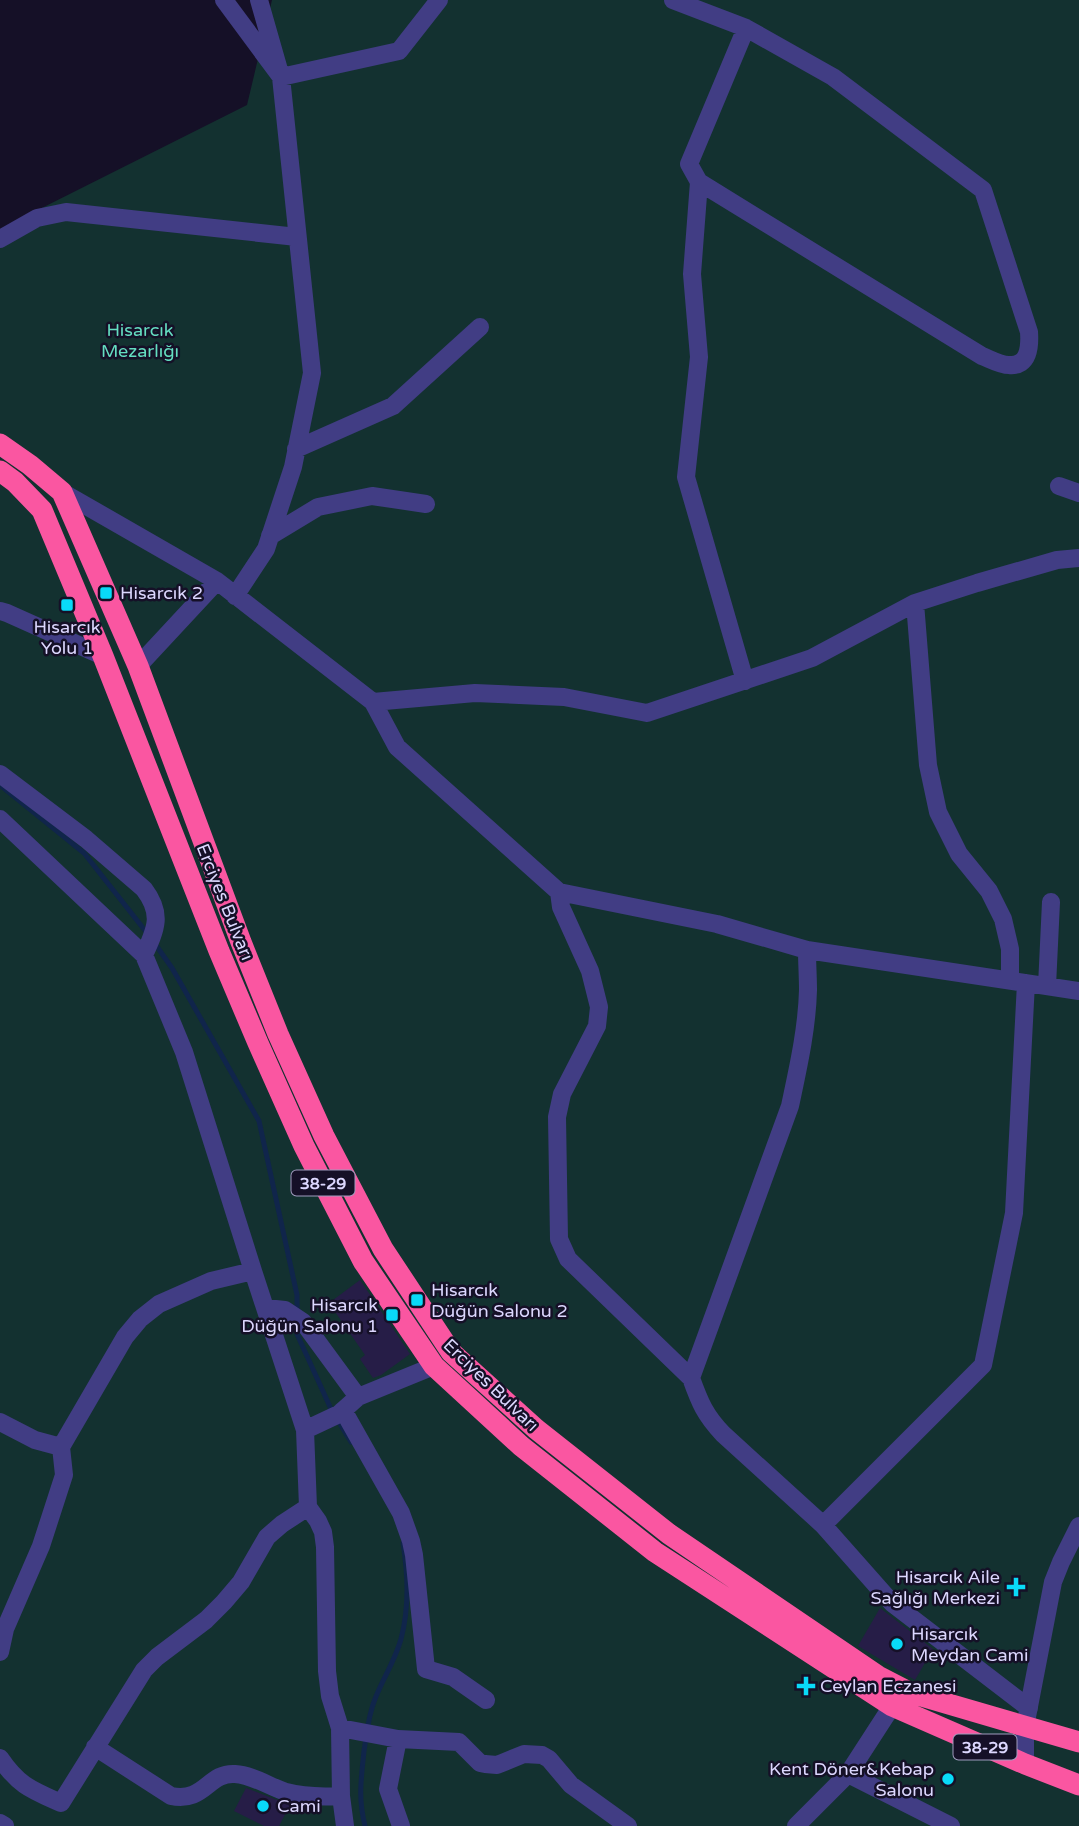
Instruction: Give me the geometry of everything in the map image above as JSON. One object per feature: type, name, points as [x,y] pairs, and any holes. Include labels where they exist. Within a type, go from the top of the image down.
[{"type":"highway","name":"Erciyes Bulvarı","points":[[0,444],[62,492],[138,666],[240,942],[318,1123],[383,1249],[451,1352],[536,1429],[669,1534],[878,1676],[911,1693],[1027,1717],[1079,1742]]},
{"type":"highway","name":"Erciyes Bulvarı","points":[[0,471],[15,482],[42,510],[224,962],[304,1146],[363,1261],[434,1366],[522,1446],[655,1552],[892,1706],[1079,1785]]},
{"type":"street","points":[[224,0],[281,78]]},
{"type":"street","points":[[235,596],[266,549],[293,467],[312,373],[281,78],[259,0]]},
{"type":"street","points":[[281,78],[399,51],[439,0]]},
{"type":"street","points":[[673,0],[746,28],[833,77],[983,190],[1028,332],[1030,345],[1026,358],[1017,365],[1008,365],[982,356],[699,182],[689,163],[746,28]]},
{"type":"street","points":[[699,182],[692,274],[699,358],[687,477],[745,681]]},
{"type":"street","points":[[0,239],[37,218],[66,212],[298,237]]},
{"type":"street","points":[[296,449],[393,406],[480,327]]},
{"type":"street","points":[[1059,486],[1079,492]]},
{"type":"street","points":[[62,492],[218,581],[373,702],[397,747],[559,892],[717,924],[807,950],[1079,992]]},
{"type":"street","points":[[270,536],[317,507],[372,496],[426,504]]},
{"type":"street","points":[[373,702],[475,693],[564,697],[648,713],[812,658],[915,603],[1057,560],[1079,558]]},
{"type":"street","points":[[138,666],[218,581]]},
{"type":"street","points":[[823,1525],[983,1365],[1014,1213],[1018,982],[1003,919],[989,891],[959,854],[938,811],[928,765],[915,603]]},
{"type":"street","points":[[0,611],[103,656]]},
{"type":"street","points":[[0,774],[86,839],[144,889],[151,898],[157,922],[149,945]]},
{"type":"street","points":[[0,819],[149,945],[253,1271],[312,1427],[308,1507],[323,1532],[325,1546],[327,1671],[330,1696],[355,1731],[398,1739],[459,1742],[485,1765],[497,1765],[524,1754],[542,1755],[549,1759],[571,1785],[628,1826]]},
{"type":"street","points":[[559,892],[561,907],[590,971],[598,1007],[597,1026],[562,1094],[557,1117],[559,1239],[568,1259],[691,1378],[700,1405],[717,1428],[823,1525],[892,1603],[1027,1717]]},
{"type":"street","points":[[1047,986],[1051,902]]},
{"type":"street","points":[[691,1378],[790,1106],[805,1026],[807,950]]},
{"type":"street","points":[[0,1652],[5,1629],[41,1546],[64,1475],[61,1447],[125,1337],[140,1319],[159,1304],[211,1280],[253,1271]]},
{"type":"street","points":[[266,1308],[277,1309],[297,1318],[358,1397]]},
{"type":"street","points":[[312,1427],[341,1412],[358,1397],[434,1366]]},
{"type":"street","points":[[341,1412],[407,1527],[414,1555],[426,1669],[453,1677],[486,1700]]},
{"type":"street","points":[[0,1422],[35,1440],[61,1447]]},
{"type":"street","points":[[0,1758],[12,1775],[29,1789],[61,1803],[144,1670],[206,1620],[241,1581],[267,1537],[308,1507]]},
{"type":"street","points":[[1024,1764],[1027,1717],[1053,1582],[1060,1562],[1079,1527]]},
{"type":"street","points":[[796,1826],[848,1774],[892,1706]]},
{"type":"street","points":[[345,1826],[341,1796],[355,1731]]},
{"type":"street","points":[[398,1739],[388,1789],[401,1826]]},
{"type":"street","points":[[95,1746],[171,1796],[196,1794],[219,1777],[233,1773],[286,1792],[318,1797],[341,1796]]},
{"type":"street","points":[[848,1774],[951,1826]]},
{"type":"street","points":[[0,1823],[5,1826]]},
{"type":"green space","name":"Hisarcık Mezarlığı","points":[[272,0],[1079,0],[1079,1826],[0,1826],[0,229],[247,105]]},
{"type":"building","points":[[360,1280],[410,1354],[373,1378],[360,1359],[365,1355],[329,1303]]},
{"type":"building","name":"Hisarcık Meydan Cami","points":[[880,1608],[933,1649],[915,1680],[858,1646]]},
{"type":"building","name":"Cami","points":[[246,1788],[290,1805],[279,1826],[264,1826],[234,1811]]},
{"type":"waterway","points":[[0,785],[84,853],[147,933]]},
{"type":"waterway","points":[[153,941],[172,968],[259,1121],[297,1295],[297,1315]]},
{"type":"waterway","points":[[297,1325],[297,1334],[331,1409],[351,1442]]},
{"type":"waterway","points":[[365,1826],[361,1789],[369,1718],[404,1628],[407,1579],[403,1543]]},
{"type":"place","name":"Hisarcık 2","points":[[106,593]]},
{"type":"place","name":"Hisarcık Yolu 1","points":[[67,605]]},
{"type":"place","name":"Hisarcık Düğün Salonu 2","points":[[417,1300]]},
{"type":"place","name":"Hisarcık Düğün Salonu 1","points":[[392,1315]]},
{"type":"place","name":"Hisarcık Aile Sağlığı Merkezi","points":[[1016,1587]]},
{"type":"place","name":"Hisarcık Meydan Cami","points":[[897,1644]]},
{"type":"place","name":"Ceylan Eczanesi","points":[[806,1686]]},
{"type":"place","name":"Kent Döner&Kebap Salonu","points":[[948,1779]]},
{"type":"place","name":"Cami","points":[[263,1806]]}]
